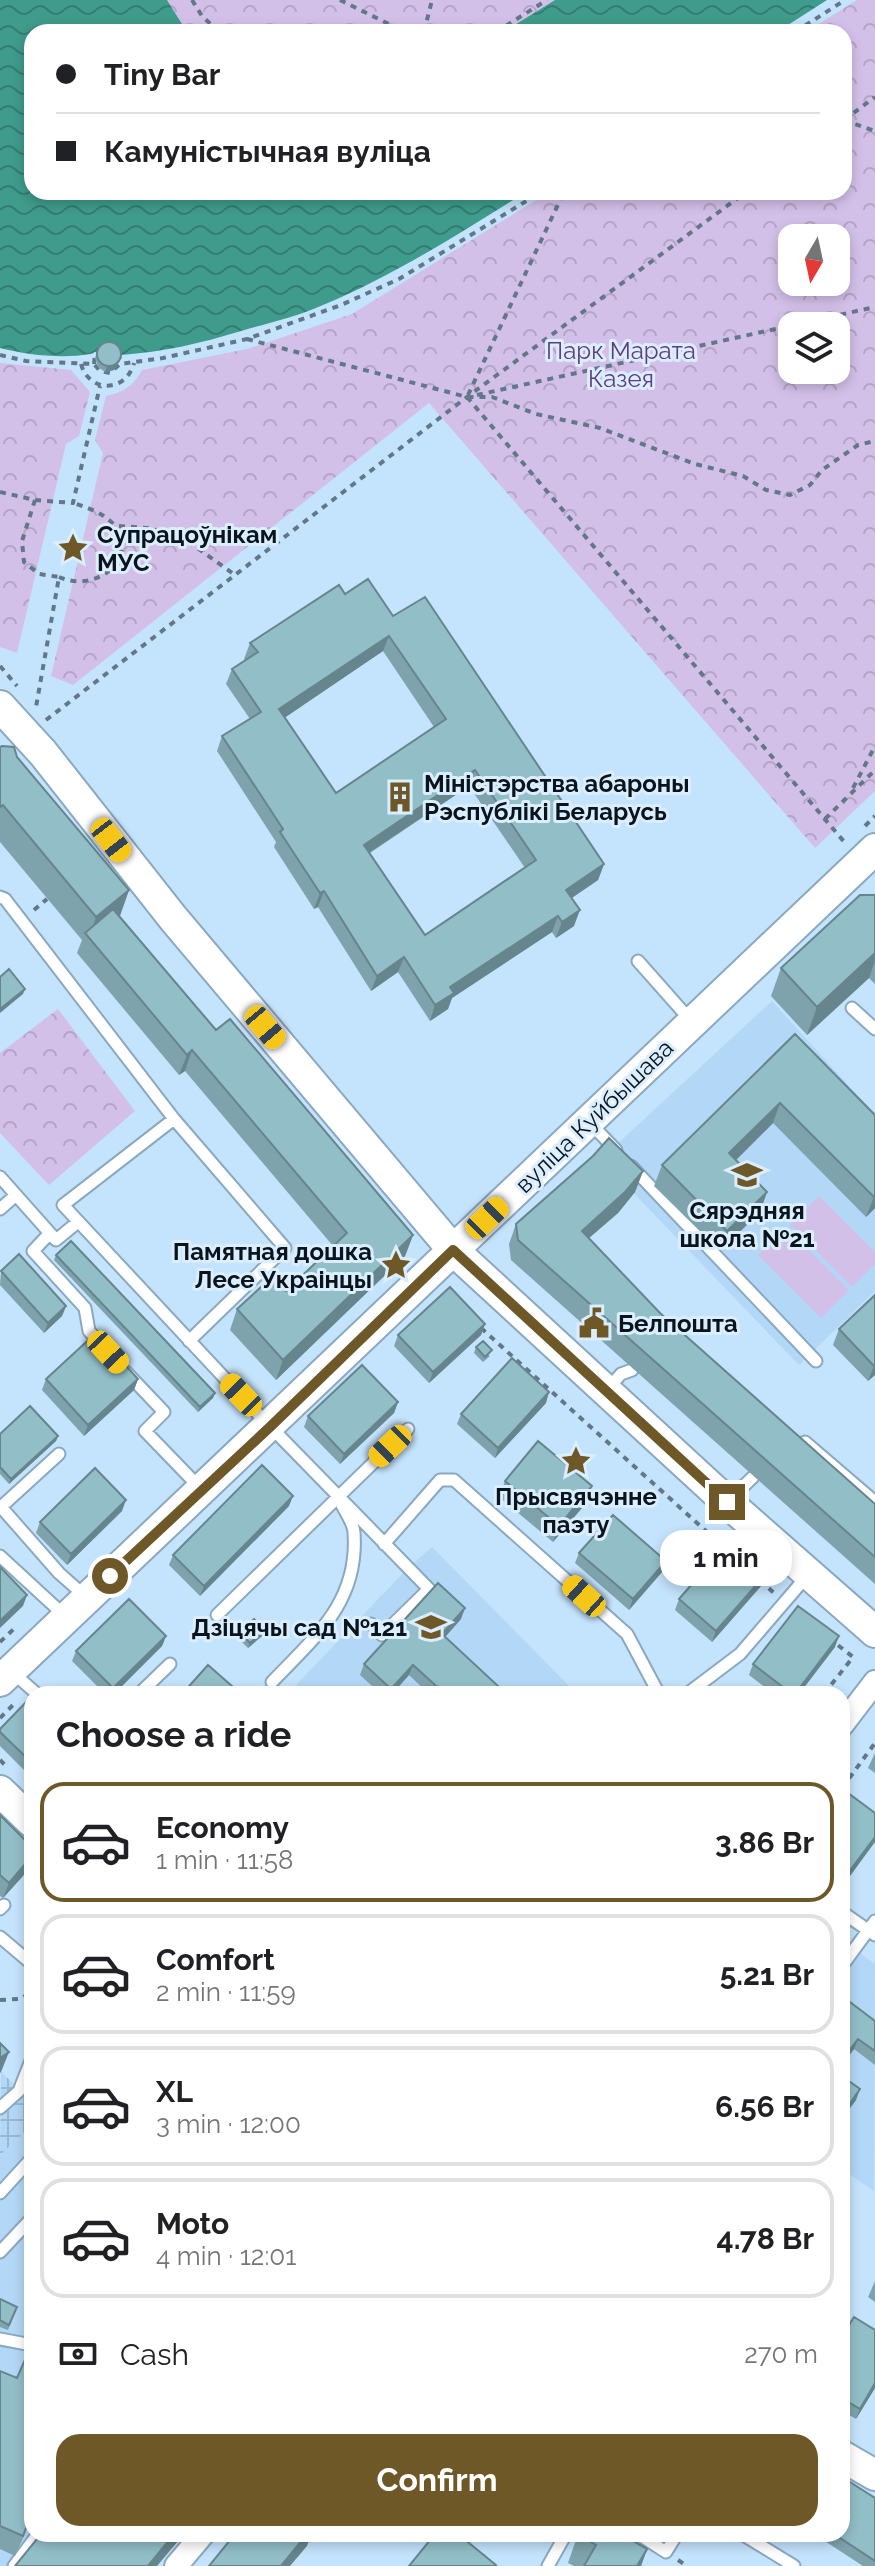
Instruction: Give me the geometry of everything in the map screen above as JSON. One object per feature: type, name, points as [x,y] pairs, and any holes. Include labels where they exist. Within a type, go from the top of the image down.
[{"type":"street","points":[[2,712],[43,753],[173,918],[453,1250],[727,1502],[875,1632]]},
{"type":"street","name":"вуліца Куйбышава","points":[[6,1676],[693,1023],[868,849]]},
{"type":"street","points":[[850,1715],[875,1682]]},
{"type":"street","points":[[0,1791],[24,1814]]},
{"type":"street","points":[[850,2461],[875,2475]]},
{"type":"street","points":[[176,2566],[196,2542]]},
{"type":"lane","points":[[0,897],[5,899],[174,1119],[285,1248],[189,1341]]},
{"type":"lane","points":[[638,961],[693,1023]]},
{"type":"lane","points":[[852,1008],[875,1029]]},
{"type":"lane","points":[[174,1119],[63,1205],[189,1341],[429,1589],[382,1635],[371,1624]]},
{"type":"lane","points":[[589,1122],[816,1361]]},
{"type":"lane","points":[[0,1177],[56,1240],[78,1222]]},
{"type":"lane","points":[[0,1209],[16,1195]]},
{"type":"lane","points":[[50,1233],[33,1251],[85,1308],[89,1331],[111,1354]]},
{"type":"lane","points":[[121,1366],[164,1412],[145,1431],[202,1490]]},
{"type":"lane","points":[[607,1390],[621,1374],[632,1370]]},
{"type":"lane","points":[[217,1615],[408,1429]]},
{"type":"lane","points":[[793,1432],[875,1502]]},
{"type":"lane","points":[[59,1454],[1,1507],[59,1573],[77,1607]]},
{"type":"lane","points":[[727,1502],[753,1477]]},
{"type":"lane","points":[[384,1544],[440,1480],[454,1480],[627,1634],[655,1686]]},
{"type":"lane","points":[[272,1682],[330,1621],[350,1580],[354,1531],[338,1497]]},
{"type":"lane","points":[[0,1556],[77,1607]]},
{"type":"lane","points":[[698,1686],[740,1654],[810,1573]]},
{"type":"lane","points":[[147,1686],[170,1664]]},
{"type":"lane","points":[[6,1676],[24,1686]]},
{"type":"lane","points":[[850,1916],[873,1929],[850,1956]]},
{"type":"lane","points":[[0,1937],[24,1957]]},
{"type":"lane","points":[[0,2108],[19,2091],[24,2078]]},
{"type":"lane","points":[[0,2193],[24,2167]]},
{"type":"lane","points":[[0,2252],[24,2226]]},
{"type":"lane","points":[[0,2339],[24,2344]]},
{"type":"lane","points":[[14,2566],[32,2542]]},
{"type":"lane","points":[[548,2566],[562,2542]]},
{"type":"lane","points":[[650,2542],[666,2552],[672,2542]]},
{"type":"lane","points":[[755,2542],[794,2566]]},
{"type":"path","points":[[192,0],[210,24]]},
{"type":"path","points":[[340,0],[389,24]]},
{"type":"path","points":[[426,24],[432,0]]},
{"type":"path","points":[[509,24],[547,0]]},
{"type":"path","points":[[808,24],[845,0]]},
{"type":"path","points":[[852,114],[875,97]]},
{"type":"path","points":[[852,123],[875,131]]},
{"type":"path","points":[[120,364],[247,339],[341,305],[399,279],[528,200]]},
{"type":"path","points":[[467,397],[560,200]]},
{"type":"path","points":[[46,720],[467,397],[735,200]]},
{"type":"path","points":[[467,397],[875,307]]},
{"type":"path","points":[[247,339],[467,397],[492,397],[536,414],[600,428],[695,464],[743,476],[766,490],[790,495],[810,485],[822,470],[858,445],[875,441]]},
{"type":"path","points":[[94,364],[97,351],[111,347]]},
{"type":"path","points":[[0,355],[26,361],[94,364],[106,373],[114,372],[121,358]]},
{"type":"path","points":[[81,364],[87,378],[100,386],[110,387],[130,374],[134,363]]},
{"type":"path","points":[[73,503],[100,386]]},
{"type":"path","points":[[467,397],[825,819],[868,849]]},
{"type":"path","points":[[0,492],[35,500],[73,503],[95,510],[118,526],[179,535],[235,575]]},
{"type":"path","points":[[35,500],[22,541],[24,562],[39,574],[72,583],[94,579],[113,567],[125,543],[118,526]]},
{"type":"path","points":[[36,707],[59,577]]},
{"type":"path","points":[[850,794],[875,746]]},
{"type":"path","points":[[825,819],[875,770]]},
{"type":"path","points":[[478,1324],[736,1559]]},
{"type":"path","points":[[760,1580],[783,1601]]},
{"type":"path","points":[[830,1639],[853,1657],[830,1686]]},
{"type":"path","points":[[850,1777],[875,1743]]},
{"type":"path","points":[[0,2000],[24,1997]]},
{"type":"shaded area","name":"Сярэдняя школа №21","points":[[772,1001],[875,1115],[875,1291],[799,1365],[601,1159]]},
{"type":"shaded area","name":"Дзіцячы сад №121","points":[[432,1547],[569,1686],[296,1685]]},
{"type":"shaded area","points":[[850,1946],[875,1964],[874,2191],[850,2174]]},
{"type":"shaded area","points":[[1,2072],[24,2094],[24,2132],[0,2155]]},
{"type":"shaded area","points":[[24,2132],[24,2542],[177,2542],[157,2566],[0,2566],[0,2155]]},
{"type":"green space","points":[[167,0],[555,0],[516,24],[182,24]]},
{"type":"green space","name":"Парк Марата Казея","points":[[857,0],[875,0],[875,791],[815,848],[429,403],[73,685],[51,676],[103,453],[95,440],[106,396],[127,388],[142,370],[247,349],[352,314],[536,200],[852,200],[852,24],[819,24]]},
{"type":"green space","points":[[0,363],[71,370],[90,392],[79,436],[66,444],[17,653],[0,647]]},
{"type":"green space","points":[[58,1009],[135,1111],[49,1185],[0,1133],[0,1053]]},
{"type":"green space","points":[[819,1196],[875,1252],[875,1264],[852,1287],[790,1225]]},
{"type":"green space","points":[[786,1227],[849,1290],[821,1318],[758,1255]]},
{"type":"water","points":[[0,0],[167,0],[182,24],[24,24],[24,200],[513,200],[376,280],[282,320],[197,343],[137,354],[121,355],[118,350],[106,345],[92,353],[68,356],[0,348]]},
{"type":"water","points":[[555,0],[827,0],[790,24],[516,24]]},
{"type":"building","points":[[109,342],[117,346],[121,354],[117,362],[109,366],[101,362],[97,354],[101,346]]},
{"type":"building","name":"Міністэрства абароны Рэспублікі Беларусь","points":[[368,579],[393,616],[425,597],[604,864],[566,890],[580,910],[562,922],[558,916],[450,987],[454,993],[435,1005],[404,957],[377,976],[324,891],[320,893],[280,832],[283,829],[222,736],[261,712],[232,669],[258,652],[250,643],[339,585],[345,594]],"holes":[[[389,636],[446,719],[336,793],[279,709]],[[475,770],[536,860],[425,935],[364,845]]]},
{"type":"building","points":[[2,746],[14,747],[17,757],[129,890],[96,917],[3,805],[0,807]]},
{"type":"building","points":[[860,895],[875,895],[875,953],[817,1007],[781,968]]},
{"type":"building","points":[[113,909],[216,1030],[230,1019],[413,1235],[283,1360],[237,1309],[272,1277],[286,1291],[347,1233],[192,1050],[187,1055],[85,933]]},
{"type":"building","points":[[9,969],[25,989],[0,1009],[0,977]]},
{"type":"building","points":[[795,1034],[875,1115],[875,1195],[780,1103],[729,1153],[767,1192],[727,1231],[662,1165]]},
{"type":"building","points":[[609,1138],[643,1171],[582,1231],[660,1313],[875,1504],[875,1557],[518,1240],[516,1224]]},
{"type":"building","points":[[71,1241],[215,1393],[200,1407],[56,1255]]},
{"type":"building","points":[[19,1254],[66,1306],[48,1323],[1,1271]]},
{"type":"building","points":[[450,1287],[485,1324],[433,1372],[398,1335]]},
{"type":"building","points":[[875,1295],[875,1365],[874,1366],[839,1329]]},
{"type":"building","points":[[96,1333],[138,1379],[88,1425],[46,1379]]},
{"type":"building","points":[[483,1341],[492,1350],[485,1357],[476,1347]]},
{"type":"building","points":[[512,1358],[549,1392],[498,1448],[461,1414]]},
{"type":"building","points":[[362,1365],[398,1402],[344,1454],[308,1416]]},
{"type":"building","points":[[30,1406],[58,1436],[11,1479],[0,1467],[0,1434]]},
{"type":"building","points":[[538,1441],[592,1486],[559,1526],[505,1481]]},
{"type":"building","points":[[262,1465],[293,1496],[204,1586],[173,1555]]},
{"type":"building","points":[[95,1468],[126,1500],[71,1554],[40,1522]]},
{"type":"building","points":[[613,1515],[666,1561],[633,1599],[579,1553]]},
{"type":"building","points":[[728,1543],[765,1575],[716,1631],[679,1599]]},
{"type":"building","points":[[0,1567],[27,1595],[0,1621]]},
{"type":"building","points":[[438,1583],[465,1608],[442,1634],[498,1686],[436,1686],[413,1665],[394,1686],[388,1686],[364,1664]]},
{"type":"building","points":[[129,1599],[166,1636],[115,1686],[111,1686],[76,1651]]},
{"type":"building","points":[[798,1606],[839,1636],[801,1686],[782,1686],[753,1664]]},
{"type":"building","points":[[254,1619],[264,1630],[250,1643],[239,1631]]},
{"type":"building","points":[[208,1665],[232,1686],[189,1686]]},
{"type":"building","points":[[24,1704],[24,1755],[0,1732]]},
{"type":"building","points":[[850,1794],[875,1813],[875,1837],[850,1870]]},
{"type":"building","points":[[0,1815],[24,1839],[24,1865],[9,1883],[0,1875]]},
{"type":"building","points":[[850,2002],[875,2021],[875,2051],[858,2039],[850,2050]]},
{"type":"building","points":[[0,2043],[9,2052],[0,2058]]},
{"type":"building","points":[[850,2082],[860,2089],[850,2103]]},
{"type":"building","points":[[0,2299],[17,2307],[9,2325],[0,2320]]},
{"type":"building","points":[[854,2317],[875,2330],[875,2383],[860,2409],[850,2403],[850,2324]]},
{"type":"building","points":[[24,2362],[23,2536],[0,2526],[0,2371],[17,2378]]},
{"type":"building","points":[[850,2482],[875,2498],[875,2561],[846,2542],[850,2542]]},
{"type":"building","points":[[34,2542],[168,2542],[148,2566],[15,2566]]},
{"type":"building","points":[[228,2542],[300,2542],[281,2566],[209,2566]]},
{"type":"building","points":[[428,2542],[468,2542],[496,2565],[495,2566],[409,2566]]},
{"type":"building","points":[[591,2542],[635,2542],[647,2549],[637,2566],[584,2566],[596,2545]]},
{"type":"place","name":"Супрацоўнікам МУС","points":[[73,548]]},
{"type":"place","name":"Міністэрства абароны Рэспублікі Беларусь","points":[[400,797]]},
{"type":"place","name":"Сярэдняя школа №21","points":[[747,1175]]},
{"type":"place","name":"Памятная дошка Лесе Украінцы","points":[[396,1265]]},
{"type":"place","name":"Белпошта","points":[[594,1323]]},
{"type":"place","name":"Прысвячэнне паэту","points":[[576,1461]]},
{"type":"place","name":"Дзіцячы сад №121","points":[[431,1627]]},
{"type":"route","points":[[110,1576],[453,1250],[727,1502]]}]
